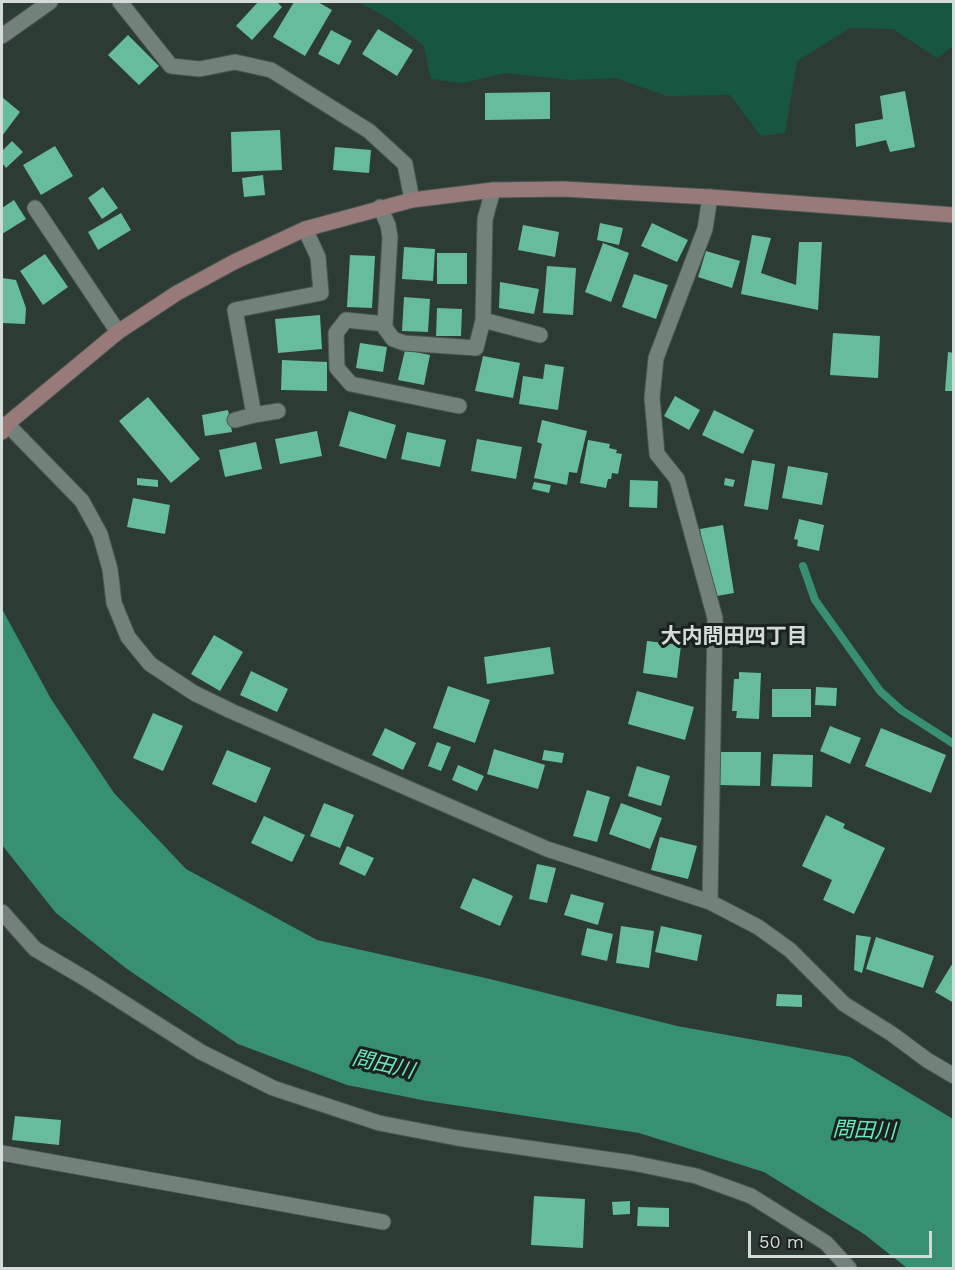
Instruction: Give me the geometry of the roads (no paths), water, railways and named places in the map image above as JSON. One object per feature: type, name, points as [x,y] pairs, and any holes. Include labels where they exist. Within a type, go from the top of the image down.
[{"type":"street","points":[[2,36],[50,2]]},
{"type":"street","points":[[120,2],[171,66],[200,69],[235,62],[272,70],[369,131],[405,164],[412,200]]},
{"type":"street","points":[[954,215],[563,189],[493,190],[412,200],[380,207],[305,229],[234,262],[177,293],[118,332],[3,425],[82,501],[100,534],[110,569],[114,603],[128,638],[150,664],[194,693],[231,711],[547,849],[710,902],[758,927],[790,950],[844,1004],[954,1076]]},
{"type":"street","points":[[380,207],[388,225],[390,237],[385,328],[393,339],[404,343],[476,348],[483,320],[485,219],[493,190]]},
{"type":"street","points":[[710,197],[705,228],[656,358],[652,398],[657,454],[677,479],[715,618],[710,902]]},
{"type":"street","points":[[35,208],[118,332]]},
{"type":"street","points":[[254,415],[235,310],[321,292],[318,257],[305,229]]},
{"type":"street","points":[[385,324],[346,320],[336,333],[337,368],[351,384],[459,406]]},
{"type":"street","points":[[483,320],[540,335]]},
{"type":"street","points":[[235,420],[278,411]]},
{"type":"street","points":[[2,912],[35,949],[201,1052],[273,1088],[379,1123],[633,1163],[696,1176],[751,1196],[826,1243],[849,1269]]},
{"type":"street","points":[[2,1154],[383,1222]]},
{"type":"water","name":"問田川","points":[[2,609],[51,699],[114,793],[186,869],[317,940],[490,979],[677,1026],[850,1057],[953,1119],[953,1268],[907,1268],[864,1234],[764,1172],[639,1133],[427,1101],[347,1085],[238,1044],[127,969],[56,913],[2,845]]},
{"type":"waterway","points":[[803,566],[815,600],[880,691],[901,710],[954,744]]},
{"type":"district","name":"大内問田四丁目","points":[[734,637]]}]
